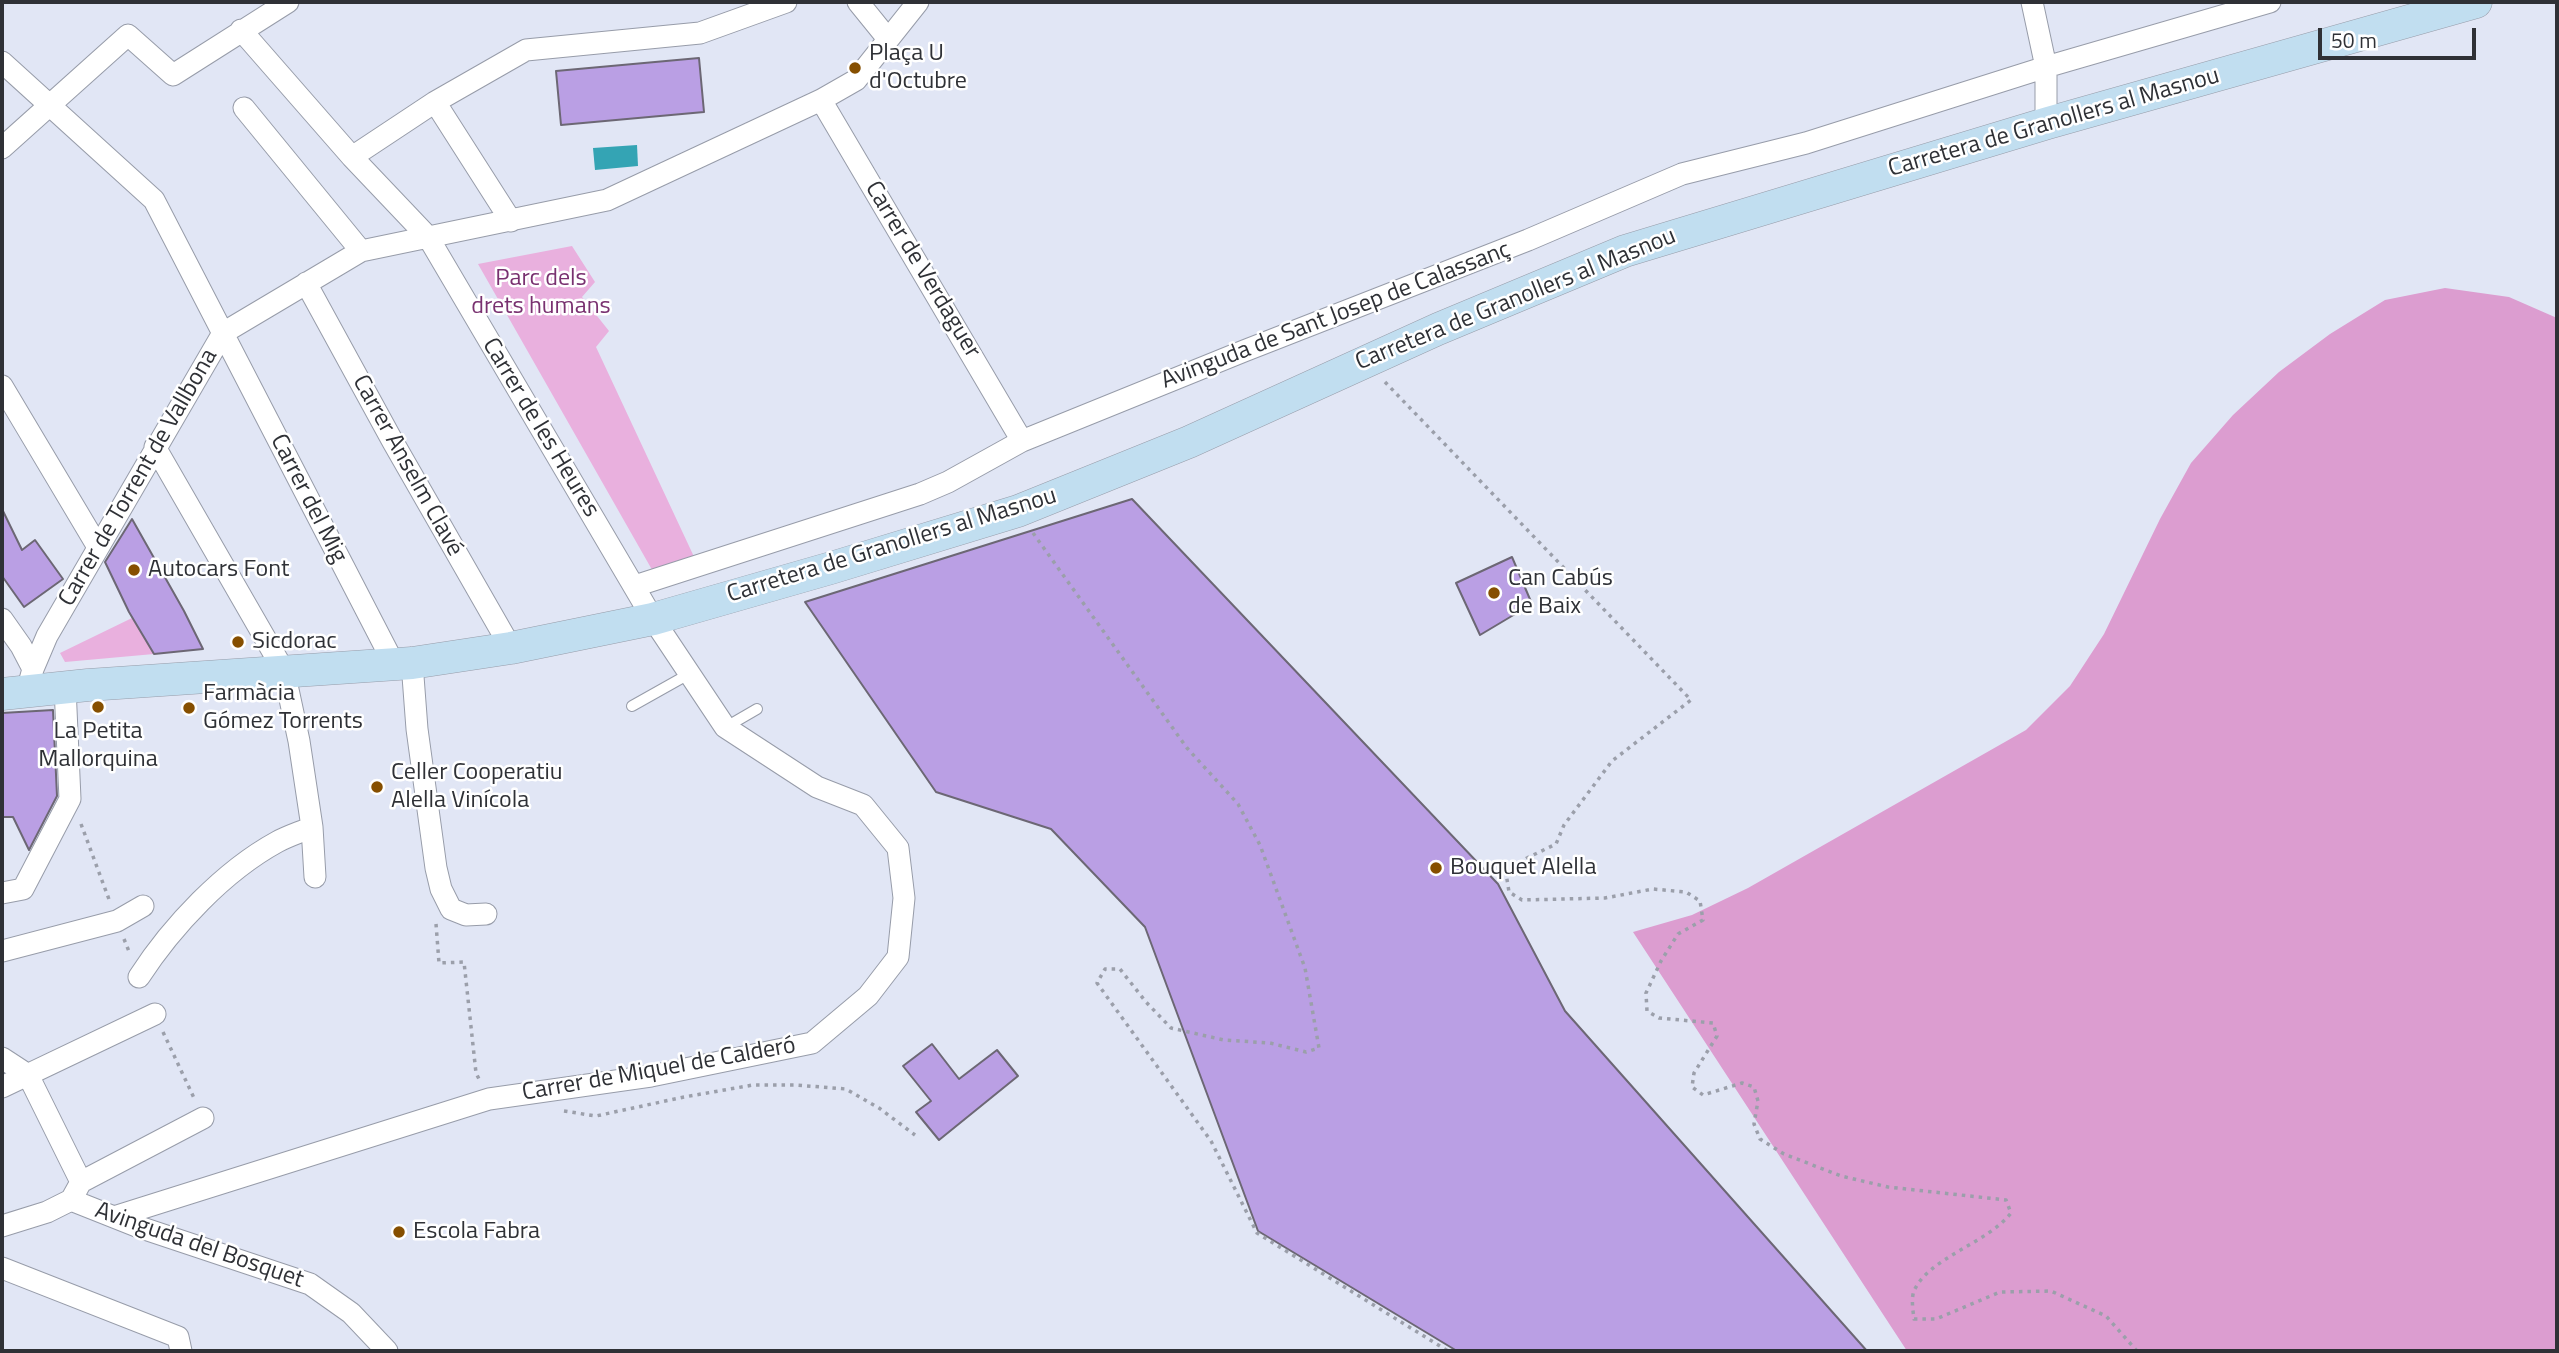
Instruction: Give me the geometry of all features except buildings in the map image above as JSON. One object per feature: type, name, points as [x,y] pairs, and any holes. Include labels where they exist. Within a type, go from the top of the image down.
[{"type":"main road","name":"Carretera de Granollers al Masnou","points":[[21,685],[65,687],[403,664],[511,648],[653,619],[1018,511],[1189,442],[1365,361],[1625,251],[2048,123],[2476,2]]},
{"type":"street","points":[[2,148],[128,35],[173,75],[288,2]]},
{"type":"street","points":[[352,157],[435,102],[526,50],[700,33],[786,2]]},
{"type":"street","points":[[858,2],[888,39]]},
{"type":"street","name":"Carrer de Torrent de Vallbona","points":[[21,685],[155,447],[223,333],[361,251],[607,200],[821,100],[856,80],[918,2]]},
{"type":"street","points":[[2032,2],[2046,67],[2048,123]]},
{"type":"street","name":"Avinguda de Sant Josep de Calassanç","points":[[635,586],[888,506],[947,482],[1022,441],[1528,240],[1682,174],[1806,143],[2046,67],[2270,2]]},
{"type":"street","name":"Carrer de les Heures","points":[[241,30],[352,157],[428,237],[653,619]]},
{"type":"street","name":"Carrer del Mig","points":[[2,62],[154,201],[403,664]]},
{"type":"street","name":"Carrer de Verdaguer","points":[[821,100],[1022,441]]},
{"type":"street","points":[[435,102],[511,221]]},
{"type":"street","points":[[244,107],[361,251]]},
{"type":"street","name":"Carrer Anselm Clavé","points":[[306,283],[511,648]]},
{"type":"street","points":[[2,386],[98,547]]},
{"type":"street","points":[[155,447],[284,671],[299,741],[312,827],[315,877]]},
{"type":"street","points":[[2,619],[21,646],[21,685]]},
{"type":"street","name":"Carrer de Miquel de Calderó","points":[[114,1217],[489,1099],[651,1076],[812,1044],[868,996],[898,957],[904,898],[898,848],[863,805],[817,787],[725,727],[653,619]]},
{"type":"street","points":[[403,664],[417,729],[436,868],[447,902],[451,909],[466,915],[486,914]]},
{"type":"street","points":[[2,893],[23,890],[70,799],[65,687]]},
{"type":"street","points":[[139,977],[178,926],[237,869],[278,841],[312,827]]},
{"type":"street","points":[[2,951],[117,922],[143,906]]},
{"type":"street","points":[[2,1087],[155,1014]]},
{"type":"street","points":[[2,1058],[28,1075],[76,1191]]},
{"type":"street","points":[[2,1226],[47,1212],[76,1191],[203,1118]]},
{"type":"street","name":"Avinguda del Bosquet","points":[[76,1191],[114,1217],[310,1284],[351,1313],[387,1351]]},
{"type":"street","points":[[2,1268],[178,1337],[181,1351]]},
{"type":"lane","points":[[632,706],[689,674]]},
{"type":"lane","points":[[725,727],[757,709]]},
{"type":"path","points":[[1365,361],[1691,700],[1612,761],[1564,825],[1556,844],[1527,858],[1506,873],[1509,891],[1522,900],[1605,898],[1653,889],[1686,892],[1700,901],[1703,920],[1678,934],[1646,993],[1647,1011],[1659,1018],[1713,1023],[1717,1036],[1693,1073],[1692,1087],[1703,1095],[1717,1093],[1742,1083],[1754,1087],[1758,1101],[1754,1125],[1760,1139],[1784,1154],[1841,1176],[1888,1187],[2006,1200],[2011,1213],[2002,1226],[1926,1273],[1912,1293],[1914,1318],[1936,1319],[2000,1292],[2051,1291],[2106,1316],[2137,1351]]},
{"type":"path","points":[[1018,511],[1187,748],[1238,804],[1260,845],[1305,968],[1319,1048],[1306,1052],[1270,1043],[1224,1040],[1171,1028],[1120,969],[1105,970],[1097,983],[1211,1141],[1257,1233],[1448,1351]]},
{"type":"path","points":[[65,810],[71,811],[80,821],[117,922]]},
{"type":"path","points":[[447,902],[436,919],[439,963],[464,962],[476,1073],[489,1099]]},
{"type":"path","points":[[561,1110],[596,1116],[753,1085],[846,1088],[915,1135]]},
{"type":"green space","name":"Parc dels drets humans","points":[[572,246],[595,282],[582,297],[609,331],[596,347],[696,561],[655,575],[478,264]]},
{"type":"green space","points":[[132,618],[154,654],[65,662],[60,653]]},
{"type":"shaded area","points":[[2445,288],[2509,297],[2557,318],[2557,1351],[1907,1351],[1633,932],[1692,915],[1748,888],[2026,730],[2070,686],[2104,634],[2160,519],[2191,463],[2233,415],[2279,372],[2330,334],[2385,300]]},
{"type":"water","points":[[637,145],[638,166],[595,170],[593,148]]},
{"type":"place","name":"Plaça U d'Octubre","points":[[855,68]]},
{"type":"place","name":"Autocars Font","points":[[134,570]]},
{"type":"place","name":"Can Cabús de Baix","points":[[1494,593]]},
{"type":"place","name":"Sicdorac","points":[[238,642]]},
{"type":"place","name":"La Petita Mallorquina","points":[[98,707]]},
{"type":"place","name":"Farmàcia Gómez Torrents","points":[[189,708]]},
{"type":"place","name":"Celler Cooperatiu Alella Vinícola","points":[[377,787]]},
{"type":"place","name":"Bouquet Alella","points":[[1436,868]]},
{"type":"place","name":"Escola Fabra","points":[[399,1232]]}]
